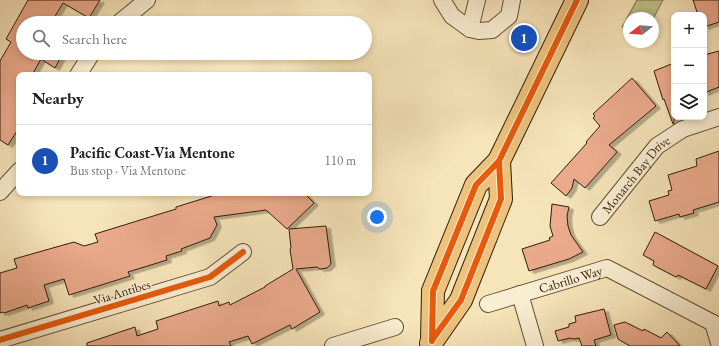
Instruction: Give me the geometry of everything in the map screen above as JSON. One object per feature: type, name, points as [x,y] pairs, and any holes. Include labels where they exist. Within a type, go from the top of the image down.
[{"type":"highway","points":[[431,343],[433,291],[476,185],[499,161],[577,0]]},
{"type":"highway","points":[[431,343],[461,300],[501,199],[499,161]]},
{"type":"street","points":[[442,0],[452,16],[470,29],[479,32],[492,30],[509,16],[512,0]]},
{"type":"street","points":[[470,29],[478,0]]},
{"type":"street","points":[[126,16],[141,2]]},
{"type":"street","points":[[80,72],[88,60]]},
{"type":"street","name":"Monarch Bay Drive","points":[[600,217],[657,146],[683,129],[719,117]]},
{"type":"street","points":[[0,192],[16,174]]},
{"type":"street","name":"Via Antibes","points":[[0,340],[210,277],[243,252]]},
{"type":"street","name":"Cabrillo Way","points":[[488,304],[607,268],[716,322]]},
{"type":"street","points":[[520,294],[535,346]]},
{"type":"street","points":[[716,322],[719,343]]},
{"type":"street","points":[[333,346],[395,327]]},
{"type":"green space","points":[[637,0],[663,0],[657,12],[630,12]]},
{"type":"building","points":[[28,0],[100,0],[90,16],[86,16],[63,3],[55,16],[19,16]]},
{"type":"building","points":[[693,0],[719,0],[719,22],[707,26],[707,12],[697,12]]},
{"type":"building","points":[[16,21],[16,60],[40,60],[34,72],[16,72],[16,133],[8,145],[0,140],[0,61],[11,42],[6,39]]},
{"type":"building","points":[[719,51],[719,87],[707,92],[707,84],[707,54]]},
{"type":"building","points":[[43,60],[59,60],[55,68]]},
{"type":"building","points":[[671,64],[671,118],[664,99],[663,100],[654,71]]},
{"type":"building","points":[[632,78],[656,106],[609,145],[617,152],[585,188],[574,179],[572,188],[566,196],[551,183],[587,143],[586,142],[600,126],[593,118],[595,116],[593,114]]},
{"type":"building","points":[[719,151],[719,202],[693,210],[694,213],[680,217],[679,214],[655,221],[649,201],[669,195],[668,191],[672,190],[668,175],[697,166],[696,159]]},
{"type":"building","points":[[211,196],[307,196],[314,203],[287,229],[266,210],[214,217],[217,225],[210,238],[181,249],[182,251],[166,256],[167,260],[128,272],[130,276],[69,295],[64,279],[44,285],[49,301],[28,308],[27,305],[0,313],[0,273],[17,268],[14,259],[74,242],[84,246],[98,242],[95,234],[176,209],[176,207]]},
{"type":"building","points":[[552,204],[569,207],[567,216],[568,226],[571,235],[583,252],[569,259],[529,271],[522,249],[550,240],[549,238],[553,236],[550,226]]},
{"type":"building","points":[[326,226],[331,264],[327,268],[320,269],[317,267],[296,269],[320,312],[292,329],[290,325],[252,344],[248,336],[229,342],[231,346],[87,346],[87,343],[135,327],[137,336],[158,329],[156,321],[218,301],[219,306],[229,302],[230,305],[265,287],[293,269],[289,229]]},
{"type":"building","points":[[655,232],[718,266],[706,289],[678,275],[676,277],[653,265],[654,261],[643,255]]},
{"type":"building","points":[[604,309],[611,335],[594,340],[596,346],[582,346],[579,338],[570,338],[558,341],[555,331],[569,327],[569,324],[576,322],[575,316]]},
{"type":"building","points":[[625,322],[643,331],[644,329],[661,338],[667,332],[680,346],[630,346],[618,339],[614,325]]},
{"type":"cycle path","points":[[432,341],[433,291],[476,185],[499,161],[577,0]]},
{"type":"cycle path","points":[[432,340],[461,300],[501,199],[499,161]]},
{"type":"cycle path","points":[[0,340],[210,277],[243,252]]},
{"type":"place","name":"Pacific Coast-Via Mentone","points":[[524,38]]}]
